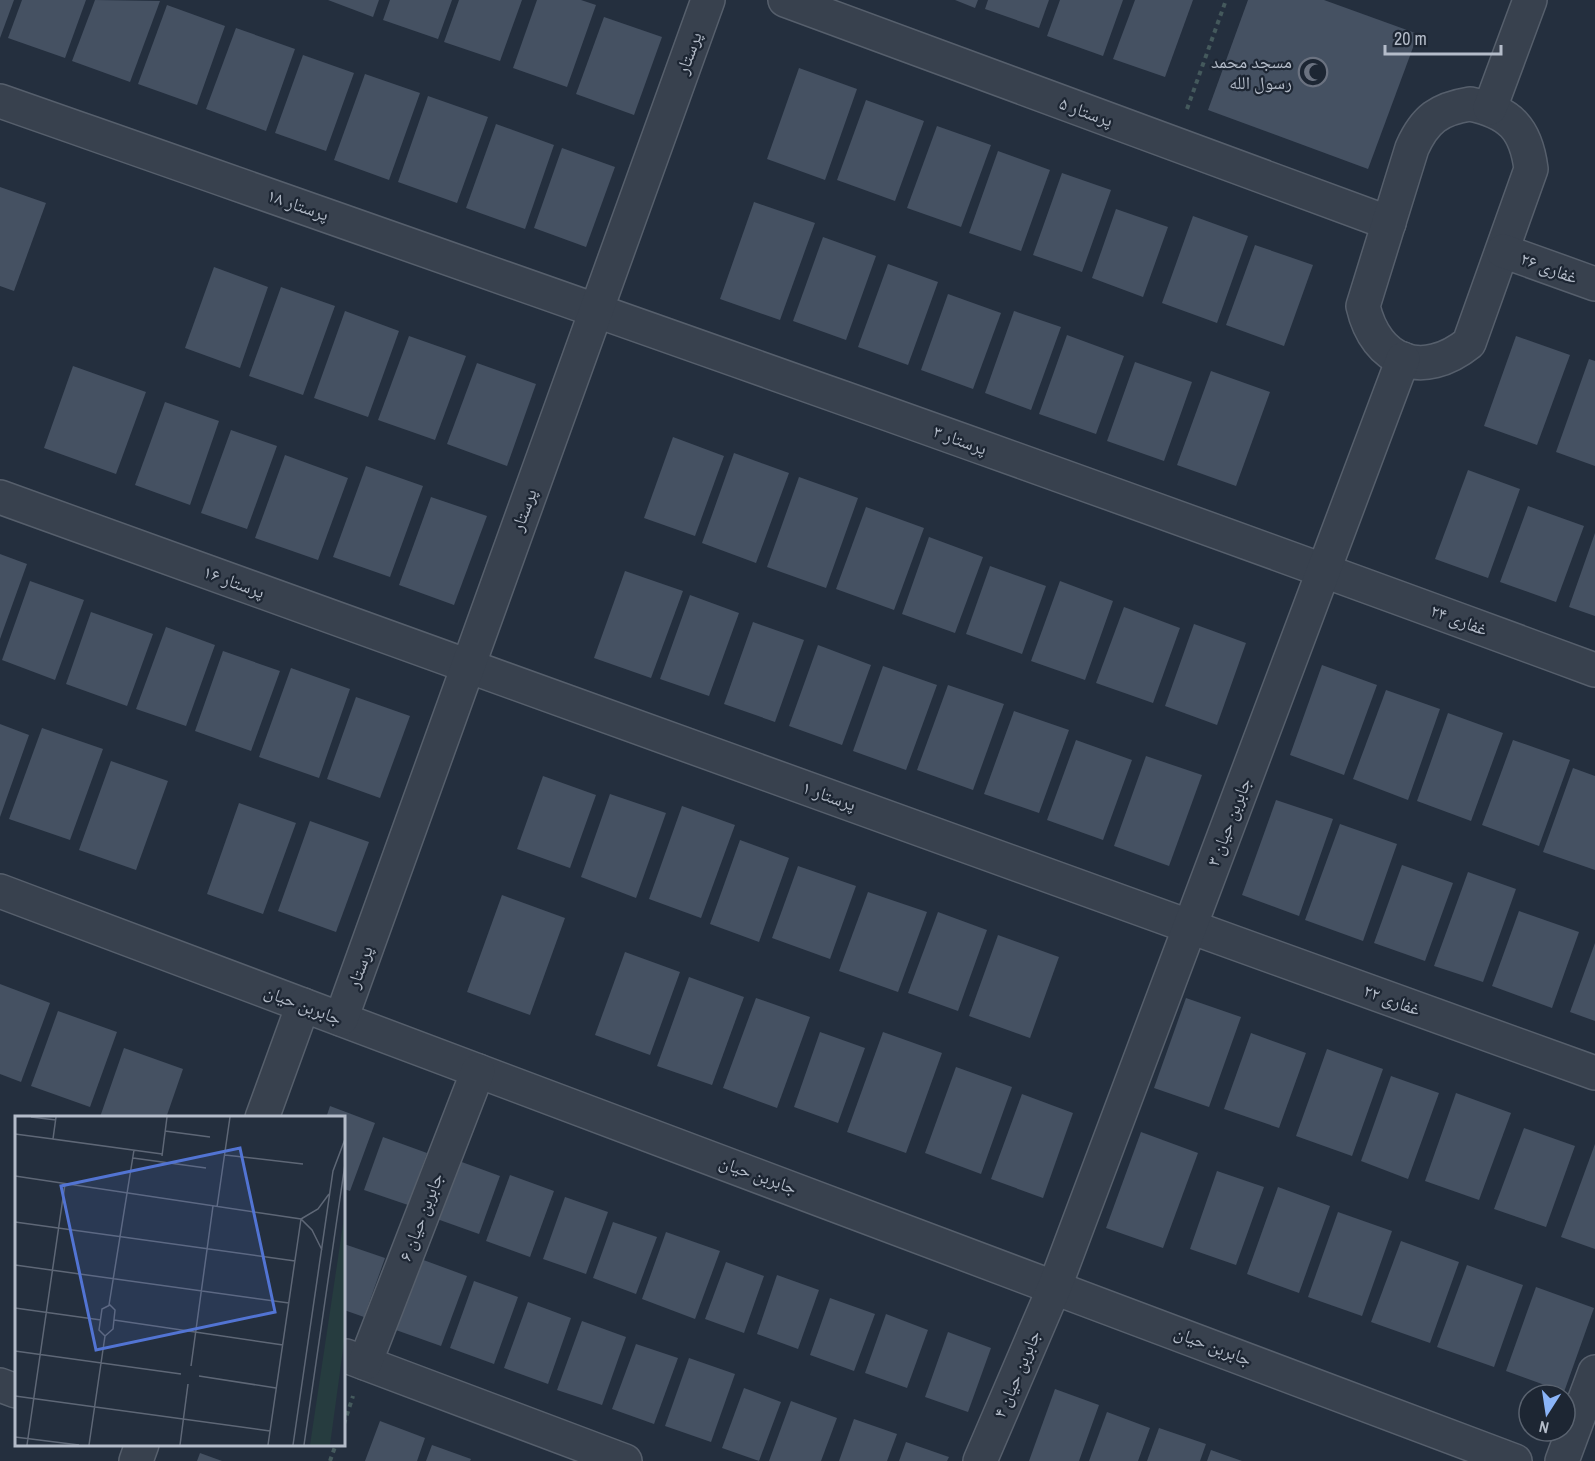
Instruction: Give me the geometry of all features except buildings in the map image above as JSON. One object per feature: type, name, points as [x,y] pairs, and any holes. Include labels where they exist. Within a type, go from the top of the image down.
[{"type":"street","name":"پرستار","points":[[340,1019],[708,0]]},
{"type":"street","name":"پرستار ۵","points":[[785,0],[1389,223]]},
{"type":"street","points":[[1490,108],[1530,0]]},
{"type":"street","name":"پرستار ۱۸","points":[[0,101],[597,310]]},
{"type":"street","points":[[1470,104],[1490,108],[1507,117],[1520,131],[1528,149],[1531,169],[1469,343],[1453,356],[1434,363],[1413,363],[1394,356],[1378,343],[1367,326],[1363,306],[1420,130],[1434,116],[1451,107],[1470,104]]},
{"type":"street","name":"غفاری ۲۶","points":[[1503,251],[1595,285]]},
{"type":"street","name":"پرستار ۳","points":[[597,310],[1324,570]]},
{"type":"street","name":"جابربن حیان ۳","points":[[1055,1286],[1403,359]]},
{"type":"street","name":"پرستار ۱۶","points":[[0,498],[468,666]]},
{"type":"street","name":"غفاری ۲۴","points":[[1324,570],[1595,670]]},
{"type":"street","name":"پرستار ۱","points":[[468,666],[1190,927]]},
{"type":"street","name":"جابربن حیان","points":[[0,891],[1055,1286],[1515,1461]]},
{"type":"street","name":"غفاری ۲۲","points":[[1190,927],[1595,1073]]},
{"type":"street","points":[[263,1116],[303,1005]]},
{"type":"street","name":"جابربن حیان ۶","points":[[354,1359],[478,1071]]},
{"type":"street","name":"جابربن حیان ۴","points":[[980,1461],[1055,1286]]},
{"type":"street","points":[[354,1359],[625,1461]]},
{"type":"street","points":[[1562,1461],[1595,1372]]},
{"type":"street","points":[[0,1385],[15,1390]]},
{"type":"street","points":[[136,1461],[141,1446]]},
{"type":"path","points":[[1174,144],[1226,0]]},
{"type":"path","points":[[330,1461],[335,1446]]},
{"type":"place","name":"مسجد محمد رسول الله","points":[[1313,72]]}]
